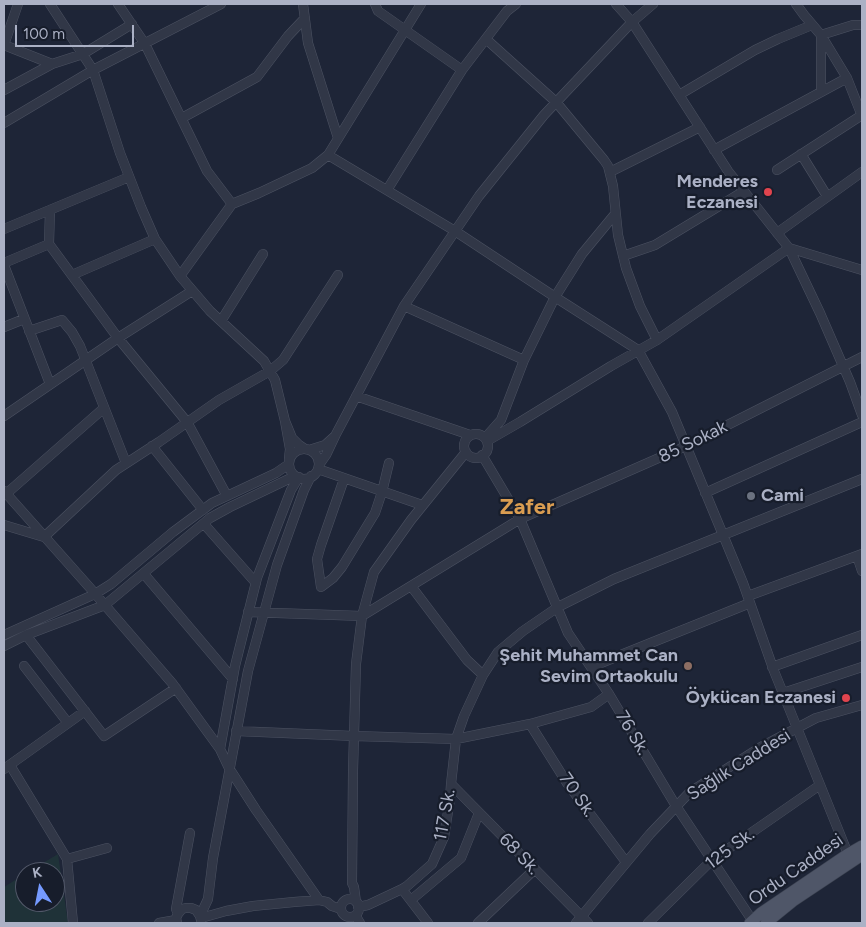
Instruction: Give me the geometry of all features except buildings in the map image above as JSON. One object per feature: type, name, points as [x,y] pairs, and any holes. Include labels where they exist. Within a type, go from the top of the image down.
[{"type":"main road","name":"Ordu Caddesi","points":[[752,923],[761,913],[862,846]]},
{"type":"main road","name":"Ordu Caddesi","points":[[766,923],[793,901],[862,855]]},
{"type":"street","points":[[18,4],[4,45],[52,64]]},
{"type":"street","points":[[50,4],[94,70],[120,153],[140,207],[155,239],[192,291],[210,311],[264,361],[275,380],[290,449],[290,469],[297,477]]},
{"type":"street","points":[[118,4],[145,44],[208,171],[232,204]]},
{"type":"street","points":[[4,122],[94,70],[221,4]]},
{"type":"street","points":[[303,4],[308,43],[338,138]]},
{"type":"street","points":[[375,4],[378,11],[462,70]]},
{"type":"street","points":[[180,276],[232,204],[312,168],[328,155],[421,4]]},
{"type":"street","points":[[387,190],[462,70],[507,11],[516,4]]},
{"type":"street","points":[[616,4],[632,22],[728,171],[789,248],[844,366],[862,415]]},
{"type":"street","points":[[200,919],[208,899],[213,858],[248,671],[277,565],[304,490],[326,455],[404,306],[478,196],[544,114],[632,22],[652,4]]},
{"type":"street","points":[[777,170],[862,116],[860,103],[847,78],[821,35],[796,4]]},
{"type":"street","points":[[182,118],[256,77],[288,36],[305,18]]},
{"type":"street","points":[[4,90],[52,64],[83,54],[132,24]]},
{"type":"street","points":[[679,95],[778,38],[812,25]]},
{"type":"street","points":[[821,35],[854,25],[862,25]]},
{"type":"street","points":[[821,35],[821,92]]},
{"type":"street","points":[[486,39],[556,102],[604,160],[610,172],[613,186],[615,214],[623,256],[640,306],[656,340]]},
{"type":"street","points":[[714,150],[847,78]]},
{"type":"street","points":[[610,172],[700,127]]},
{"type":"street","points":[[801,154],[827,196]]},
{"type":"street","points":[[328,155],[455,231],[638,350],[672,412],[749,600],[772,667],[848,854]]},
{"type":"street","points":[[777,233],[862,172]]},
{"type":"street","points":[[4,229],[129,177]]},
{"type":"street","points":[[623,256],[655,245],[744,191]]},
{"type":"street","points":[[50,210],[49,244],[118,338],[188,422],[227,496]]},
{"type":"street","points":[[470,435],[464,444],[466,452],[474,457],[482,455],[487,449],[486,440],[501,420],[524,360],[555,297],[582,254],[615,214]]},
{"type":"street","points":[[72,275],[155,239]]},
{"type":"street","points":[[49,244],[4,264],[50,384]]},
{"type":"street","points":[[789,248],[862,270]]},
{"type":"street","points":[[486,440],[656,340],[789,248]]},
{"type":"street","points":[[221,321],[263,254]]},
{"type":"street","points":[[44,537],[116,470],[219,400],[270,371],[283,360],[338,275]]},
{"type":"street","points":[[4,416],[118,338],[192,291]]},
{"type":"street","points":[[404,306],[524,360]]},
{"type":"street","points":[[4,327],[24,318]]},
{"type":"street","points":[[29,331],[62,320],[72,332],[80,346],[126,463]]},
{"type":"street","name":"85 Sokak","points":[[362,616],[520,519],[686,446],[862,357]]},
{"type":"street","points":[[356,396],[470,435],[478,434],[486,440]]},
{"type":"street","points":[[104,408],[5,492],[176,688],[220,749],[229,768],[256,810],[323,901]]},
{"type":"street","points":[[4,646],[26,635],[105,606],[210,518],[297,477],[307,478],[316,470],[316,456],[299,446],[292,438],[285,421]]},
{"type":"street","points":[[705,493],[862,422]]},
{"type":"street","points":[[4,635],[95,594],[111,584],[173,532],[212,503],[276,473],[289,461],[292,454],[296,451],[324,445],[335,436]]},
{"type":"street","points":[[152,446],[203,510]]},
{"type":"street","points":[[358,914],[352,883],[356,664],[362,616],[374,572],[422,505],[466,452]]},
{"type":"street","name":"76 Sk.","points":[[482,455],[520,519],[568,633],[609,694],[676,806],[752,923]]},
{"type":"street","points":[[344,478],[318,559],[321,586],[333,578],[342,567],[376,513],[389,463]]},
{"type":"street","points":[[316,470],[422,505]]},
{"type":"street","points":[[220,749],[233,679],[256,583],[297,477]]},
{"type":"street","name":"117 Sk.","points":[[344,909],[345,916],[358,914],[368,905],[407,886],[432,864],[444,837],[456,739],[464,716],[483,675],[498,652],[523,631],[558,607],[614,579],[862,479]]},
{"type":"street","points":[[204,524],[256,583]]},
{"type":"street","points":[[4,525],[44,537]]},
{"type":"street","points":[[591,667],[859,555],[862,571]]},
{"type":"street","points":[[144,574],[233,679]]},
{"type":"street","points":[[411,586],[467,660],[483,675]]},
{"type":"street","points":[[248,612],[362,616]]},
{"type":"street","points":[[4,626],[13,630]]},
{"type":"street","points":[[26,635],[104,736],[176,688]]},
{"type":"street","points":[[772,667],[862,635]]},
{"type":"street","points":[[24,666],[68,723]]},
{"type":"street","points":[[783,693],[862,667]]},
{"type":"street","points":[[236,731],[456,739],[530,724],[591,707],[609,694]]},
{"type":"street","name":"Sağlık Caddesi","points":[[582,921],[626,862],[690,792],[762,747],[816,718],[862,704]]},
{"type":"street","points":[[73,923],[67,859],[7,766],[85,711]]},
{"type":"street","name":"70 Sk.","points":[[530,724],[567,782],[626,862]]},
{"type":"street","name":"68 Sk.","points":[[451,784],[535,869],[582,921]]},
{"type":"street","name":"125 Sk.","points":[[648,923],[712,860],[820,785]]},
{"type":"street","points":[[411,900],[461,858],[479,812]]},
{"type":"street","points":[[176,920],[176,909],[190,833]]},
{"type":"street","points":[[67,859],[107,848]]},
{"type":"street","points":[[478,923],[535,869]]},
{"type":"street","points":[[344,909],[352,883]]},
{"type":"street","points":[[402,888],[428,923]]},
{"type":"street","points":[[344,909],[351,899],[358,914]]},
{"type":"street","points":[[200,919],[226,911],[253,906],[294,902],[333,901],[344,909]]},
{"type":"street","points":[[176,920],[182,909],[191,908],[196,910],[200,919]]},
{"type":"street","points":[[159,923],[176,920]]},
{"type":"shaded area","points":[[58,854],[59,862],[45,862]]},
{"type":"shaded area","points":[[15,880],[15,912],[65,912],[65,902],[68,923],[4,923],[4,887]]},
{"type":"place","name":"Menderes Eczanesi","points":[[768,192]]},
{"type":"place","name":"Cami","points":[[751,496]]},
{"type":"place","name":"Şehit Muhammet Can Sevim Ortaokulu","points":[[688,666]]},
{"type":"place","name":"Öykücan Eczanesi","points":[[846,698]]},
{"type":"district","name":"Zafer","points":[[527,508]]}]
